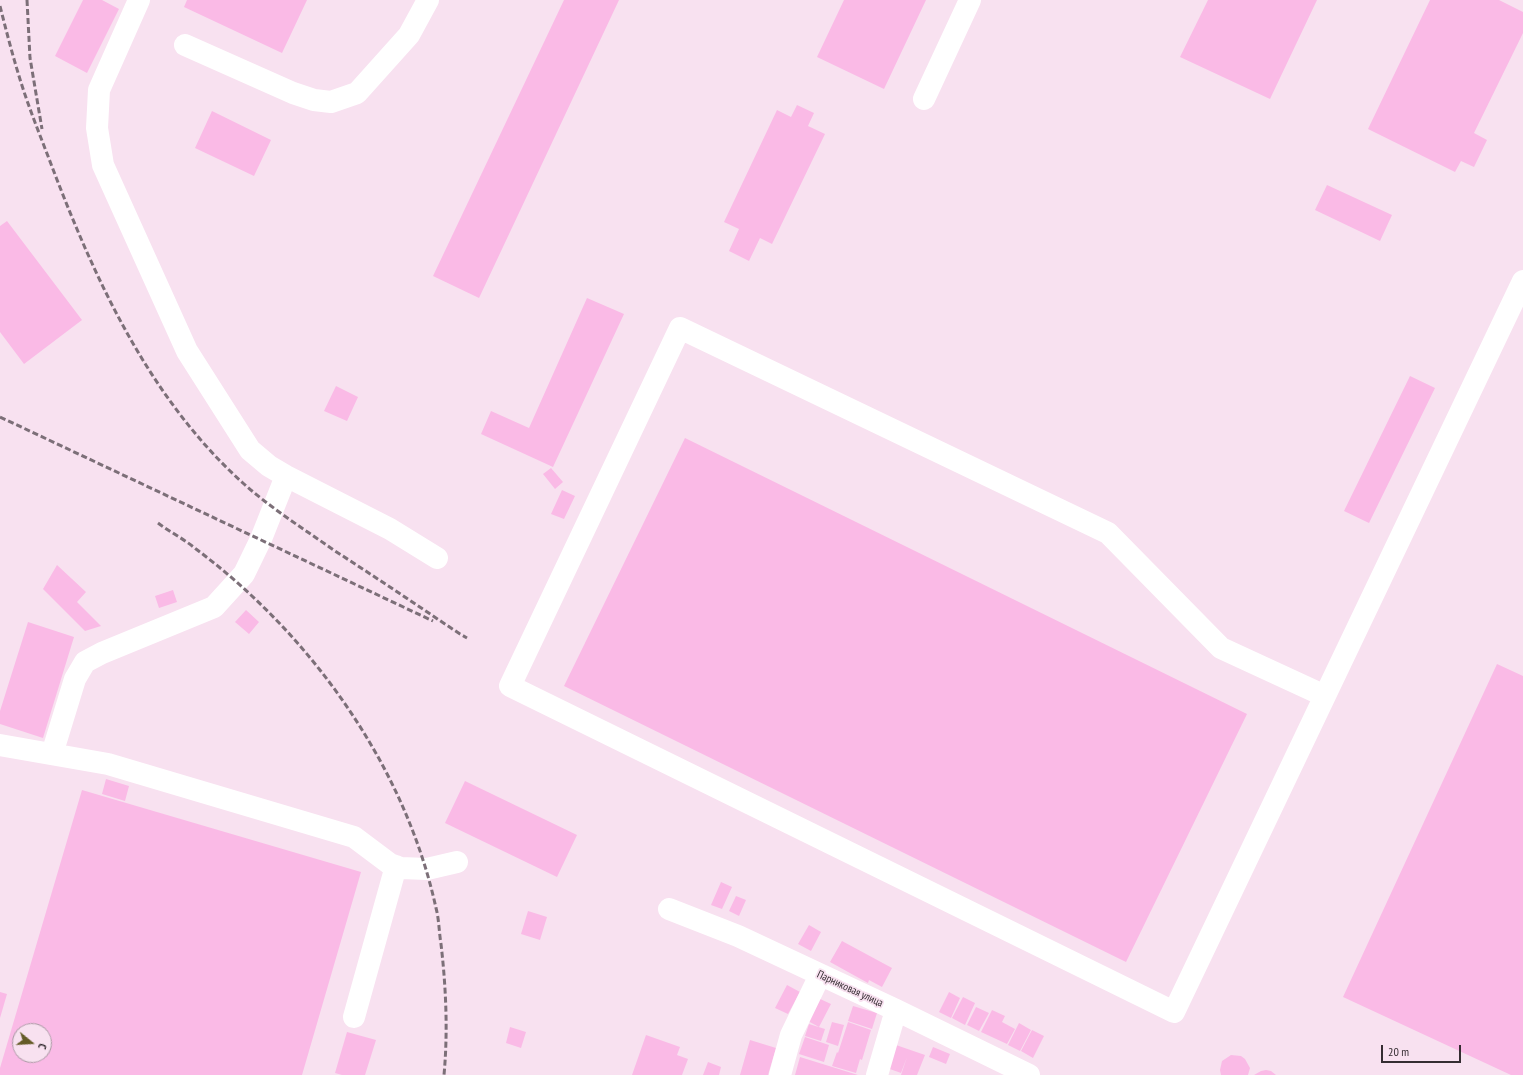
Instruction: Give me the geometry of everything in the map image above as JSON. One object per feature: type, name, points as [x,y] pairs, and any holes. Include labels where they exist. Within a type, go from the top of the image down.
[{"type":"lane","points":[[139,0],[99,90],[97,128],[103,165],[186,351],[250,450],[269,466],[390,529],[437,558]]},
{"type":"lane","points":[[185,45],[293,93],[314,100],[331,102],[357,93],[409,35],[428,0]]},
{"type":"lane","points":[[924,99],[970,0]]},
{"type":"lane","points":[[1325,696],[1221,648],[1108,533],[680,328],[510,686],[1174,1012],[1325,696],[1523,281]]},
{"type":"lane","points":[[52,754],[75,679],[85,662],[102,653],[214,608],[244,574],[261,539],[286,476]]},
{"type":"lane","points":[[0,745],[108,764],[354,837],[390,864],[401,868],[427,869],[457,862]]},
{"type":"lane","points":[[354,1017],[396,866]]},
{"type":"lane","name":"Парниковая улица","points":[[669,909],[738,936],[896,1010],[1028,1075]]},
{"type":"lane","points":[[780,1075],[791,1035],[820,975]]},
{"type":"lane","points":[[877,1075],[896,1010]]},
{"type":"building","points":[[83,0],[102,0],[119,9],[87,73],[55,56]]},
{"type":"building","points":[[187,0],[307,0],[282,53],[184,7]]},
{"type":"building","points":[[564,0],[619,0],[479,298],[433,276]]},
{"type":"building","points":[[844,0],[926,0],[884,89],[817,57]]},
{"type":"building","points":[[1208,0],[1317,0],[1270,99],[1180,57]]},
{"type":"building","points":[[1430,0],[1499,0],[1523,12],[1523,33],[1474,133],[1487,140],[1474,167],[1461,161],[1455,172],[1368,129]]},
{"type":"building","points":[[797,105],[814,113],[808,126],[825,134],[772,244],[760,238],[749,261],[729,251],[739,229],[724,222],[777,110],[791,117]]},
{"type":"building","points":[[212,111],[271,140],[254,176],[195,148]]},
{"type":"building","points":[[1327,185],[1392,215],[1380,241],[1315,210]]},
{"type":"building","points":[[7,221],[82,320],[24,364],[0,332],[0,226]]},
{"type":"building","points":[[587,298],[624,314],[553,467],[481,434],[491,411],[529,428]]},
{"type":"building","points":[[1410,376],[1435,388],[1369,523],[1344,511]]},
{"type":"building","points":[[336,386],[358,397],[347,421],[324,411]]},
{"type":"building","points":[[685,438],[1247,714],[1126,962],[564,686]]},
{"type":"building","points":[[551,468],[563,482],[555,489],[543,474]]},
{"type":"building","points":[[562,490],[575,496],[564,519],[551,514]]},
{"type":"building","points":[[57,565],[86,592],[77,602],[101,626],[85,631],[43,589]]},
{"type":"building","points":[[173,590],[177,602],[159,608],[155,596]]},
{"type":"building","points":[[246,610],[259,622],[249,634],[235,622]]},
{"type":"building","points":[[28,622],[74,637],[43,738],[0,724],[0,711]]},
{"type":"building","points":[[1497,664],[1523,676],[1523,1075],[1511,1075],[1343,997]]},
{"type":"building","points":[[106,779],[129,786],[125,801],[102,794]]},
{"type":"building","points":[[465,781],[577,835],[557,877],[445,823]]},
{"type":"building","points":[[82,790],[361,872],[302,1075],[0,1075],[0,1068],[12,1027],[12,1063],[52,1063],[52,1023],[13,1023]]},
{"type":"building","points":[[721,882],[732,887],[722,909],[711,905]]},
{"type":"building","points":[[736,896],[746,900],[739,916],[729,911]]},
{"type":"building","points":[[528,911],[547,917],[540,940],[521,934]]},
{"type":"building","points":[[809,925],[821,932],[811,951],[798,944]]},
{"type":"building","points":[[842,941],[892,968],[882,987],[869,980],[868,983],[830,962]]},
{"type":"building","points":[[787,985],[800,992],[788,1014],[775,1008]]},
{"type":"building","points":[[0,992],[7,994],[0,1018]]},
{"type":"building","points":[[949,992],[960,998],[951,1018],[939,1012]]},
{"type":"building","points":[[963,997],[975,1003],[965,1025],[952,1018]]},
{"type":"building","points":[[818,998],[831,1004],[819,1027],[806,1020]]},
{"type":"building","points":[[853,1006],[877,1013],[872,1029],[848,1021]]},
{"type":"building","points":[[976,1007],[989,1013],[979,1031],[967,1025]]},
{"type":"building","points":[[992,1010],[1005,1016],[1002,1022],[1015,1029],[1007,1044],[981,1032]]},
{"type":"building","points":[[832,1022],[844,1025],[838,1046],[826,1042]]},
{"type":"building","points":[[848,1022],[871,1030],[862,1060],[860,1059],[856,1073],[832,1066]]},
{"type":"building","points":[[1019,1023],[1031,1030],[1020,1051],[1008,1045]]},
{"type":"building","points":[[809,1024],[825,1029],[821,1041],[805,1036]]},
{"type":"building","points":[[510,1027],[526,1032],[521,1048],[506,1043]]},
{"type":"building","points":[[1032,1030],[1044,1036],[1033,1058],[1021,1051]]},
{"type":"building","points":[[347,1032],[376,1040],[365,1075],[342,1075],[335,1073]]},
{"type":"building","points":[[646,1035],[680,1047],[677,1055],[688,1059],[682,1075],[632,1075]]},
{"type":"building","points":[[805,1037],[829,1045],[824,1062],[799,1054]]},
{"type":"building","points":[[750,1040],[776,1048],[768,1075],[740,1075]]},
{"type":"building","points":[[896,1045],[925,1055],[917,1075],[901,1075],[907,1057],[901,1073],[887,1068]]},
{"type":"building","points":[[933,1047],[950,1054],[946,1064],[929,1057]]},
{"type":"building","points":[[1231,1055],[1241,1056],[1245,1059],[1250,1068],[1248,1075],[1221,1075],[1220,1070],[1222,1061]]},
{"type":"building","points":[[800,1057],[858,1075],[795,1075]]},
{"type":"building","points":[[708,1062],[721,1067],[719,1075],[703,1075]]},
{"type":"building","points":[[1261,1071],[1271,1071],[1276,1075],[1254,1075]]},
{"type":"railway","points":[[27,0],[30,58],[42,129]]},
{"type":"railway","points":[[0,6],[26,98],[86,251],[129,336],[153,376],[180,415],[211,451],[244,484],[266,502],[335,551],[467,638]]},
{"type":"railway","points":[[0,417],[433,621]]},
{"type":"railway","points":[[158,523],[191,545],[238,583],[278,621],[314,663],[348,708],[377,755],[402,804],[422,855],[437,912],[443,960],[445,993],[446,1042],[444,1075]]}]
